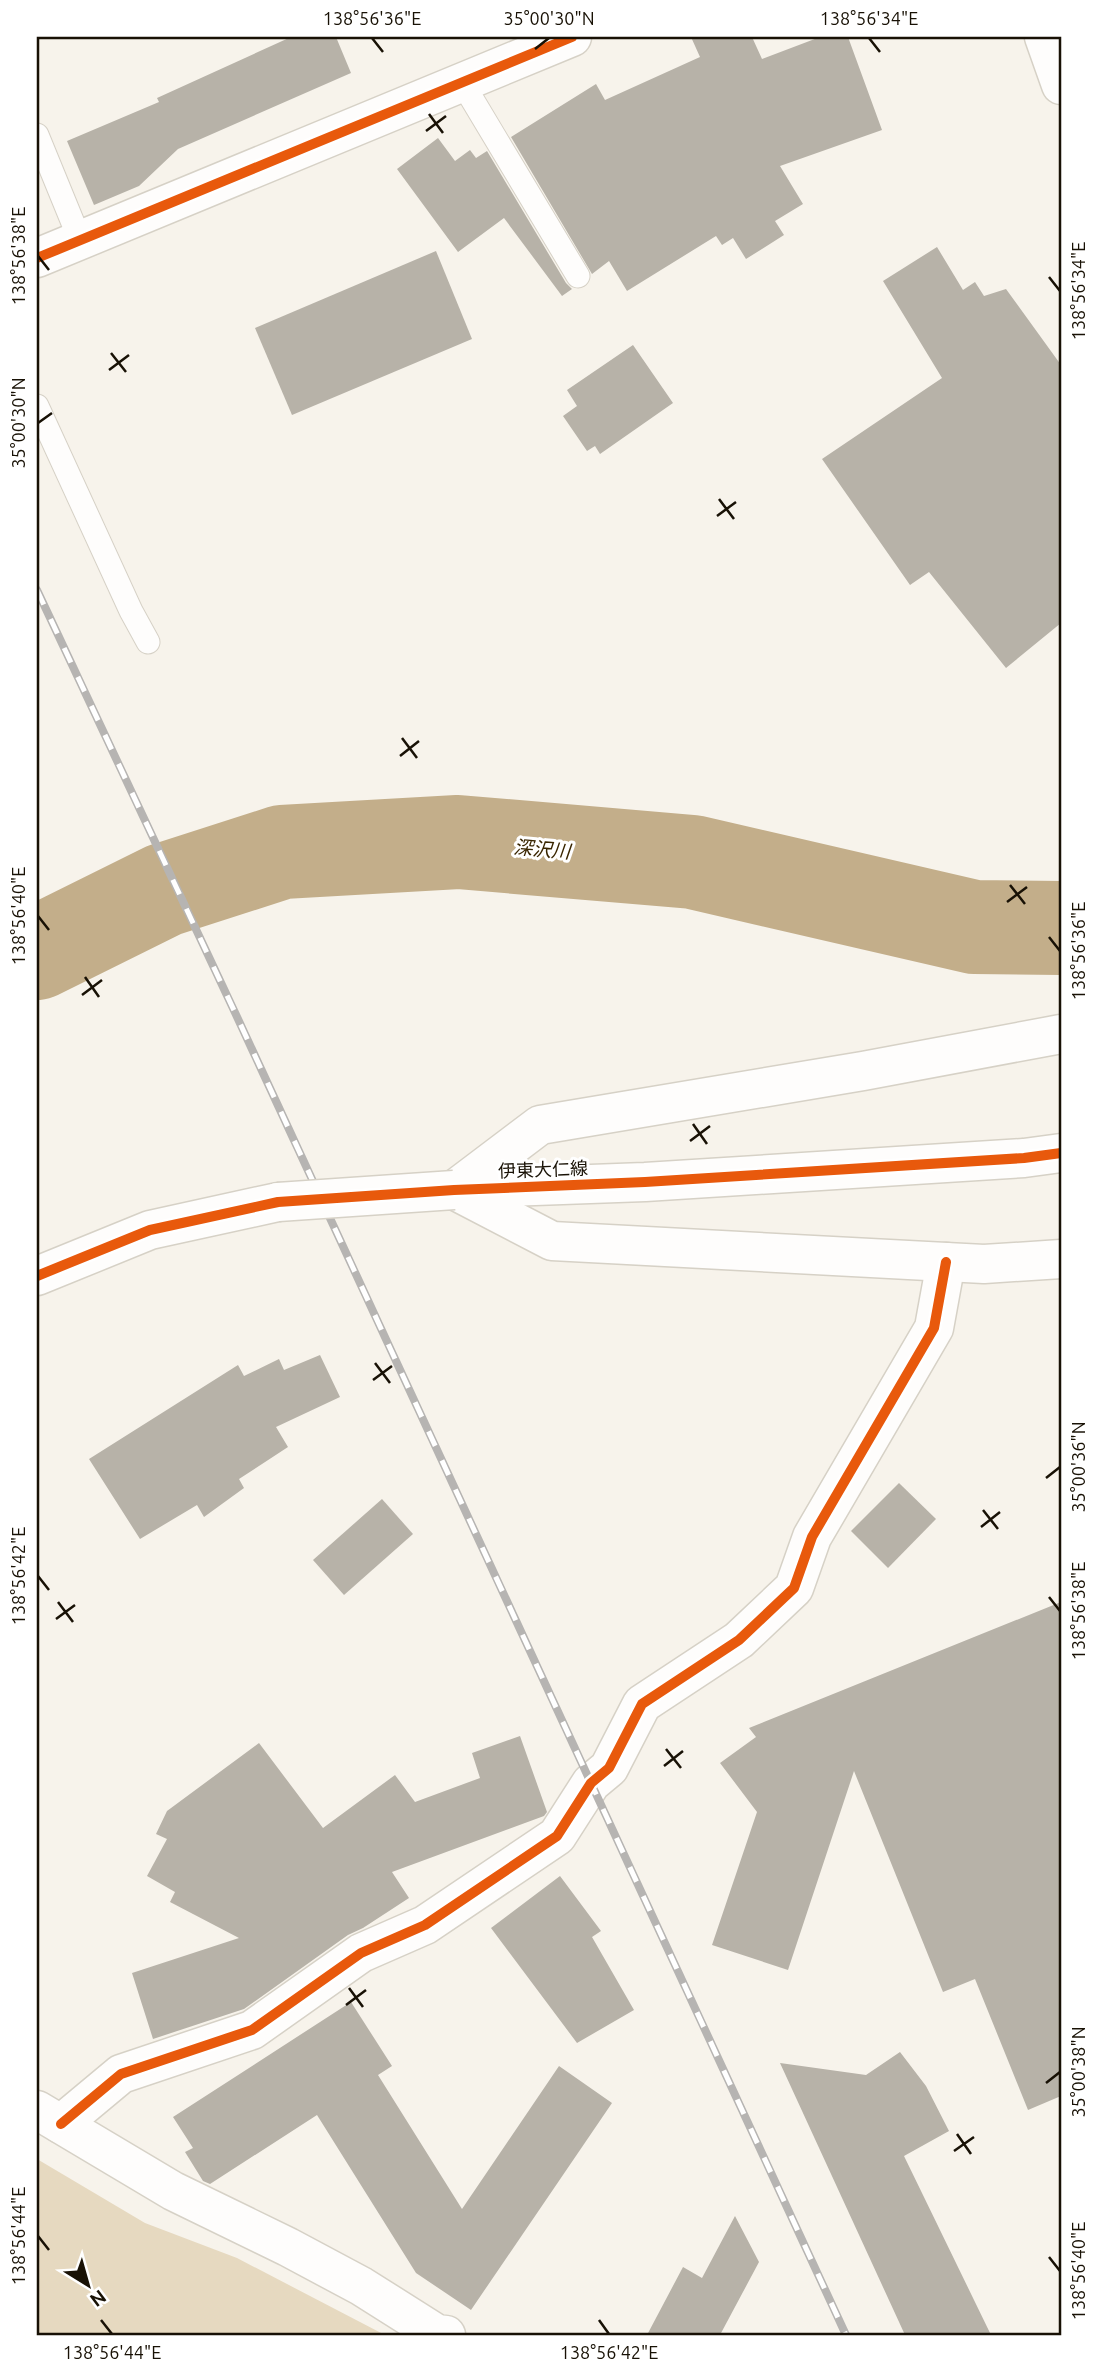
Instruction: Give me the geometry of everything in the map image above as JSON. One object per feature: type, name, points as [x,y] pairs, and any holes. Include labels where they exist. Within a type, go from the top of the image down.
[{"type":"main road","points":[[37,258],[572,37]]},
{"type":"main road","points":[[1044,37],[1061,85]]},
{"type":"main road","points":[[1061,1034],[863,1071],[540,1125],[454,1189],[552,1241],[984,1264],[1061,1259]]},
{"type":"main road","name":"伊東大仁線","points":[[37,1276],[150,1230],[278,1202],[454,1189],[645,1182],[1024,1158],[1061,1153]]},
{"type":"main road","points":[[446,2335],[437,2334],[361,2286],[288,2246],[173,2191],[49,2117],[121,2074],[252,2030],[361,1953],[425,1925],[557,1836],[591,1783],[609,1768],[642,1704],[739,1640],[794,1588],[812,1536],[934,1328],[946,1262]]},
{"type":"lane","points":[[463,83],[578,276]]},
{"type":"lane","points":[[37,135],[80,240]]},
{"type":"lane","points":[[37,406],[131,611],[148,642]]},
{"type":"shaded area","points":[[37,2159],[145,2223],[237,2258],[385,2335],[37,2335]]},
{"type":"building","points":[[291,37],[336,37],[351,73],[178,149],[139,186],[94,205],[67,141],[159,102],[157,98]]},
{"type":"building","points":[[691,37],[752,37],[762,59],[820,37],[848,37],[882,130],[780,166],[803,204],[775,221],[784,235],[746,259],[733,238],[722,245],[716,236],[627,291],[609,261],[592,274],[511,137],[596,84],[605,100],[700,57]]},
{"type":"building","points":[[438,138],[455,161],[470,150],[476,158],[487,151],[572,289],[562,296],[504,218],[458,252],[397,169]]},
{"type":"building","points":[[937,247],[963,290],[975,282],[984,296],[1006,289],[1061,365],[1061,623],[1006,668],[929,572],[910,585],[822,459],[942,378],[883,281]]},
{"type":"building","points":[[436,251],[472,339],[292,415],[255,328]]},
{"type":"building","points":[[633,345],[673,403],[600,454],[595,446],[587,451],[563,416],[577,406],[567,390]]},
{"type":"building","points":[[320,1355],[340,1397],[276,1427],[288,1447],[239,1479],[244,1488],[204,1517],[197,1505],[140,1539],[89,1459],[238,1365],[244,1376],[279,1359],[284,1370]]},
{"type":"building","points":[[899,1483],[936,1519],[888,1568],[851,1531]]},
{"type":"building","points":[[382,1499],[413,1534],[344,1595],[313,1560]]},
{"type":"building","points":[[1061,1602],[1061,2096],[1028,2110],[975,1979],[943,1992],[854,1771],[788,1970],[712,1945],[757,1812],[720,1763],[756,1737],[749,1728]]},
{"type":"building","points":[[520,1736],[547,1812],[544,1816],[392,1872],[409,1898],[348,1935],[244,2009],[153,2039],[132,1973],[239,1938],[170,1902],[175,1892],[147,1876],[167,1839],[156,1834],[167,1811],[259,1743],[323,1828],[395,1775],[415,1802],[480,1778],[472,1753]]},
{"type":"building","points":[[560,1876],[601,1931],[592,1937],[634,2010],[577,2043],[491,1928]]},
{"type":"building","points":[[351,2002],[392,2066],[378,2075],[462,2209],[559,2066],[612,2103],[471,2310],[416,2273],[317,2115],[210,2184],[203,2181],[185,2152],[193,2148],[173,2117]]},
{"type":"building","points":[[900,2052],[926,2086],[949,2131],[904,2156],[991,2335],[905,2335],[780,2063],[866,2075]]},
{"type":"building","points":[[735,2216],[759,2262],[720,2335],[647,2335],[683,2267],[702,2278]]},
{"type":"waterway","name":"深沢川","points":[[37,953],[164,890],[282,852],[458,842],[693,862],[974,927],[1061,928]]},
{"type":"railway","points":[[37,590],[846,2335]]},
{"type":"cycle path","points":[[37,258],[572,37]]},
{"type":"cycle path","points":[[37,1276],[150,1230],[278,1202],[454,1190],[645,1182],[1024,1158],[1061,1153]]},
{"type":"cycle path","points":[[61,2124],[121,2074],[252,2030],[361,1953],[425,1925],[557,1836],[591,1783],[609,1768],[642,1704],[739,1640],[794,1588],[812,1537],[934,1328],[946,1262]]}]
